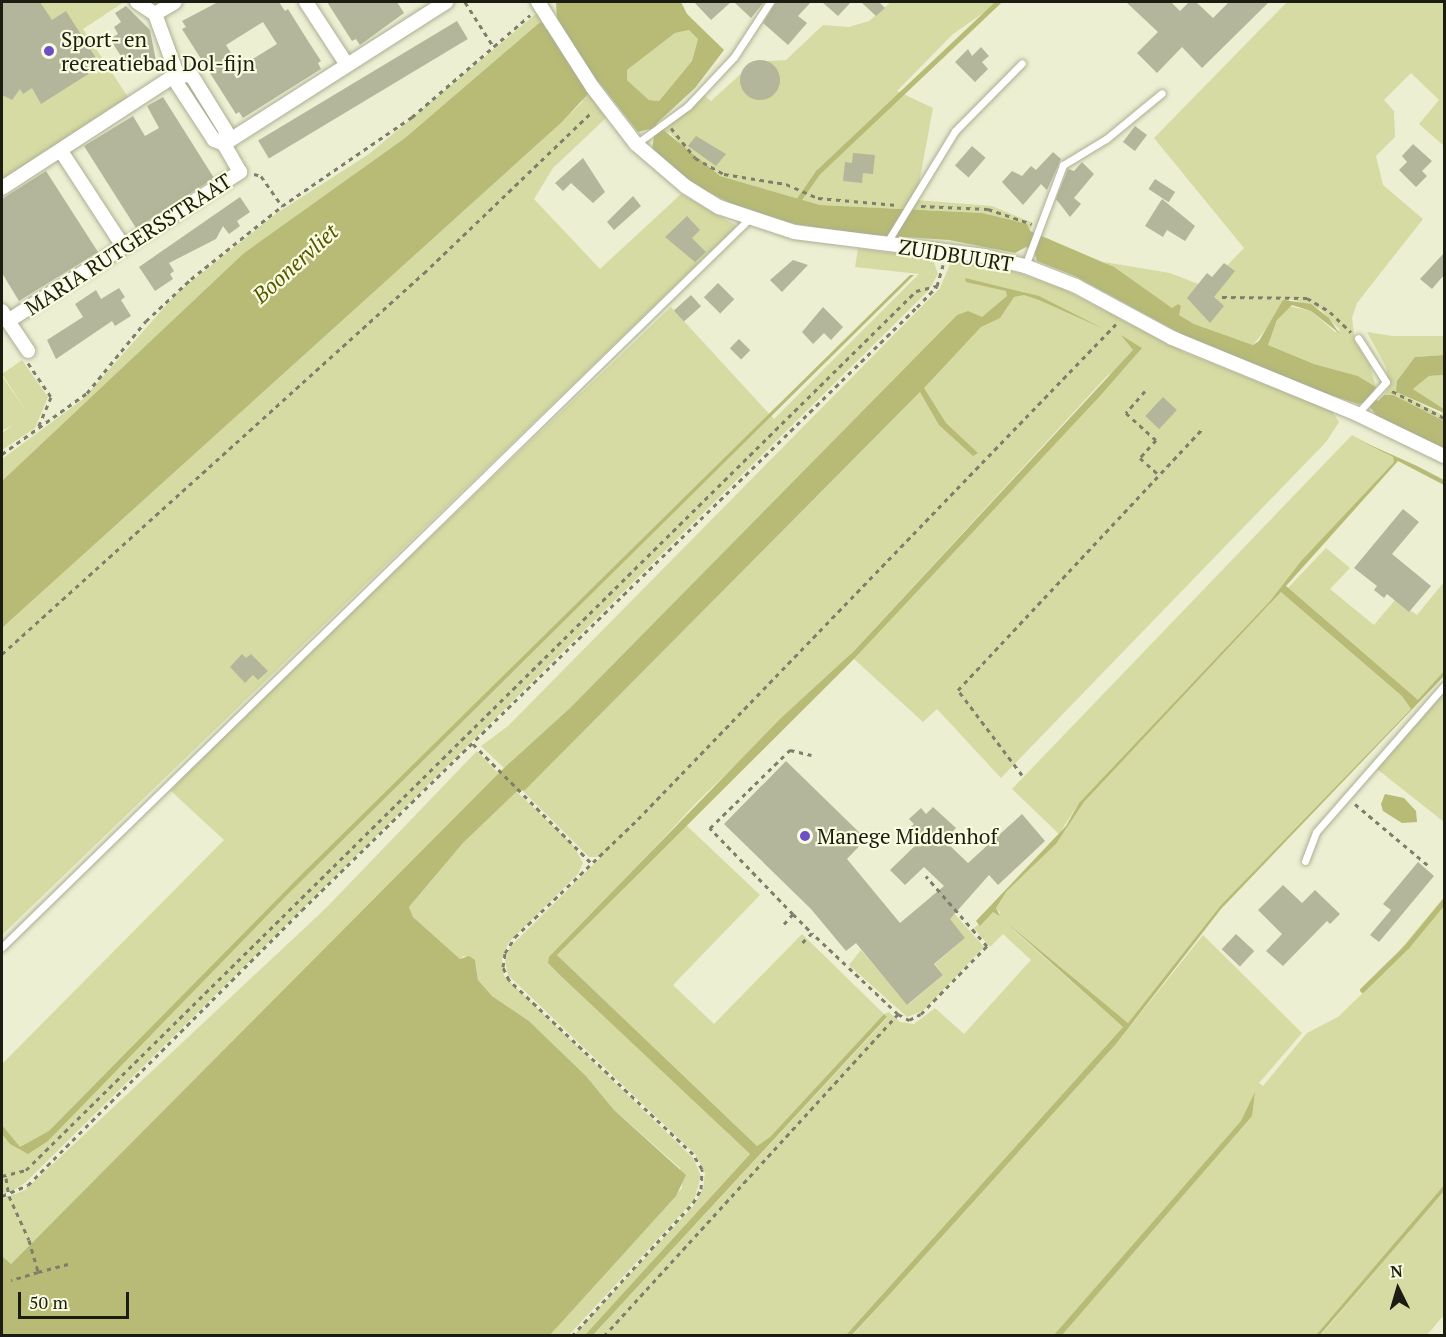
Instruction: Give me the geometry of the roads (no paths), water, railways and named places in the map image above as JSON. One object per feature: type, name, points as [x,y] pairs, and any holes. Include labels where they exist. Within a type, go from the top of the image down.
[{"type":"street","points":[[137,2],[154,14],[177,74],[178,85],[214,140],[224,144]]},
{"type":"street","points":[[154,14],[175,2]]},
{"type":"street","points":[[306,2],[347,65]]},
{"type":"street","name":"MARIA RUTGERSSTRAAT","points":[[28,351],[5,316],[123,246],[240,172],[224,144],[446,2]]},
{"type":"street","name":"ZUIDBUURT","points":[[541,3],[551,24],[603,102],[642,139],[685,186],[749,219],[794,232],[888,240],[1025,266],[1124,311],[1230,364],[1363,410],[1444,456]]},
{"type":"street","points":[[2,189],[177,74]]},
{"type":"street","points":[[61,151],[123,246]]},
{"type":"lane","points":[[642,139],[667,122],[734,57],[770,2]]},
{"type":"lane","points":[[888,240],[955,131],[1022,63]]},
{"type":"lane","points":[[1025,266],[1063,165],[1106,139],[1162,93]]},
{"type":"lane","points":[[2,947],[749,219]]},
{"type":"lane","points":[[1358,338],[1386,382],[1363,410]]},
{"type":"lane","points":[[1305,861],[1316,832],[1444,686]]},
{"type":"water","name":"Boonervliet","points":[[556,2],[681,2],[687,14],[724,50],[695,88],[656,124],[720,176],[820,205],[982,213],[1027,224],[1030,231],[1114,267],[1172,308],[1178,304],[1181,306],[1179,315],[1194,324],[1253,345],[1259,341],[1283,300],[1311,304],[1329,318],[1339,333],[1311,311],[1292,305],[1277,320],[1268,345],[1314,364],[1358,376],[1376,387],[1371,396],[1378,401],[1384,395],[1393,395],[1444,421],[1444,449],[1376,415],[1366,402],[1358,404],[1319,391],[1189,338],[1075,276],[1037,261],[1034,251],[1026,247],[1015,253],[949,240],[861,234],[795,224],[742,209],[691,183],[652,150],[654,136],[649,129],[638,132],[599,82],[562,122],[2,628],[2,481],[244,253],[405,138],[538,24],[542,22],[546,29],[557,21]],"holes":[[[689,30],[698,39],[692,61],[659,101],[649,100],[627,80],[627,70],[675,33]]]},
{"type":"water","points":[[910,275],[914,275],[287,895],[48,1141],[28,1154],[10,1144],[2,1134],[2,1125],[20,1147],[49,1131],[300,876]]},
{"type":"water","points":[[965,278],[1039,296],[1104,329],[1039,300],[1024,295],[1014,297],[1000,318],[981,327],[924,388],[946,423],[978,453],[973,456],[939,425],[920,392],[525,790],[516,792],[463,843],[409,907],[413,917],[460,959],[469,956],[475,960],[478,980],[492,996],[529,1021],[586,1076],[614,1110],[686,1175],[676,1196],[550,1335],[2,1335],[2,1256],[11,1264],[504,768],[570,708],[957,315],[968,311],[982,317],[1007,296],[1006,291],[966,282]]},
{"type":"water","points":[[1121,335],[1142,348],[1100,396],[854,659],[557,955],[757,1146],[770,1137],[884,1014],[887,1017],[593,1335],[585,1335],[750,1154],[562,977],[548,963],[549,957],[780,719],[854,651],[1133,350]]},
{"type":"water","points":[[1444,355],[1444,375],[1429,376],[1413,389],[1444,409],[1444,413],[1396,392],[1397,381],[1415,357]]},
{"type":"water","points":[[1357,439],[1444,480],[1444,485],[1398,461],[1286,586],[1418,700],[1444,671],[1444,676],[1221,909],[1116,1044],[852,1335],[846,1335],[1123,1027],[1008,924],[1128,1023],[1221,905],[1411,709],[1402,696],[1281,592],[1084,802],[1056,844],[1007,891],[996,908],[1000,916],[993,912],[980,926],[976,921],[1066,826],[1079,803],[1270,601],[1301,561],[1394,462],[1393,457]]},
{"type":"water","points":[[1385,794],[1404,798],[1416,811],[1417,822],[1402,823],[1383,811],[1381,804]]},
{"type":"water","points":[[1255,1092],[1252,1116],[1062,1335],[1054,1335],[1241,1121]]},
{"type":"water","points":[[1444,1185],[1444,1191],[1320,1335],[1316,1335]]},
{"type":"waterway","points":[[799,199],[817,173],[998,2]]},
{"type":"waterway","points":[[1362,990],[1407,946],[1444,901]]},
{"type":"place","name":"Sport- en recreatiebad Dol-fijn","points":[[49,51]]},
{"type":"place","name":"Manege Middenhof","points":[[805,836]]}]
